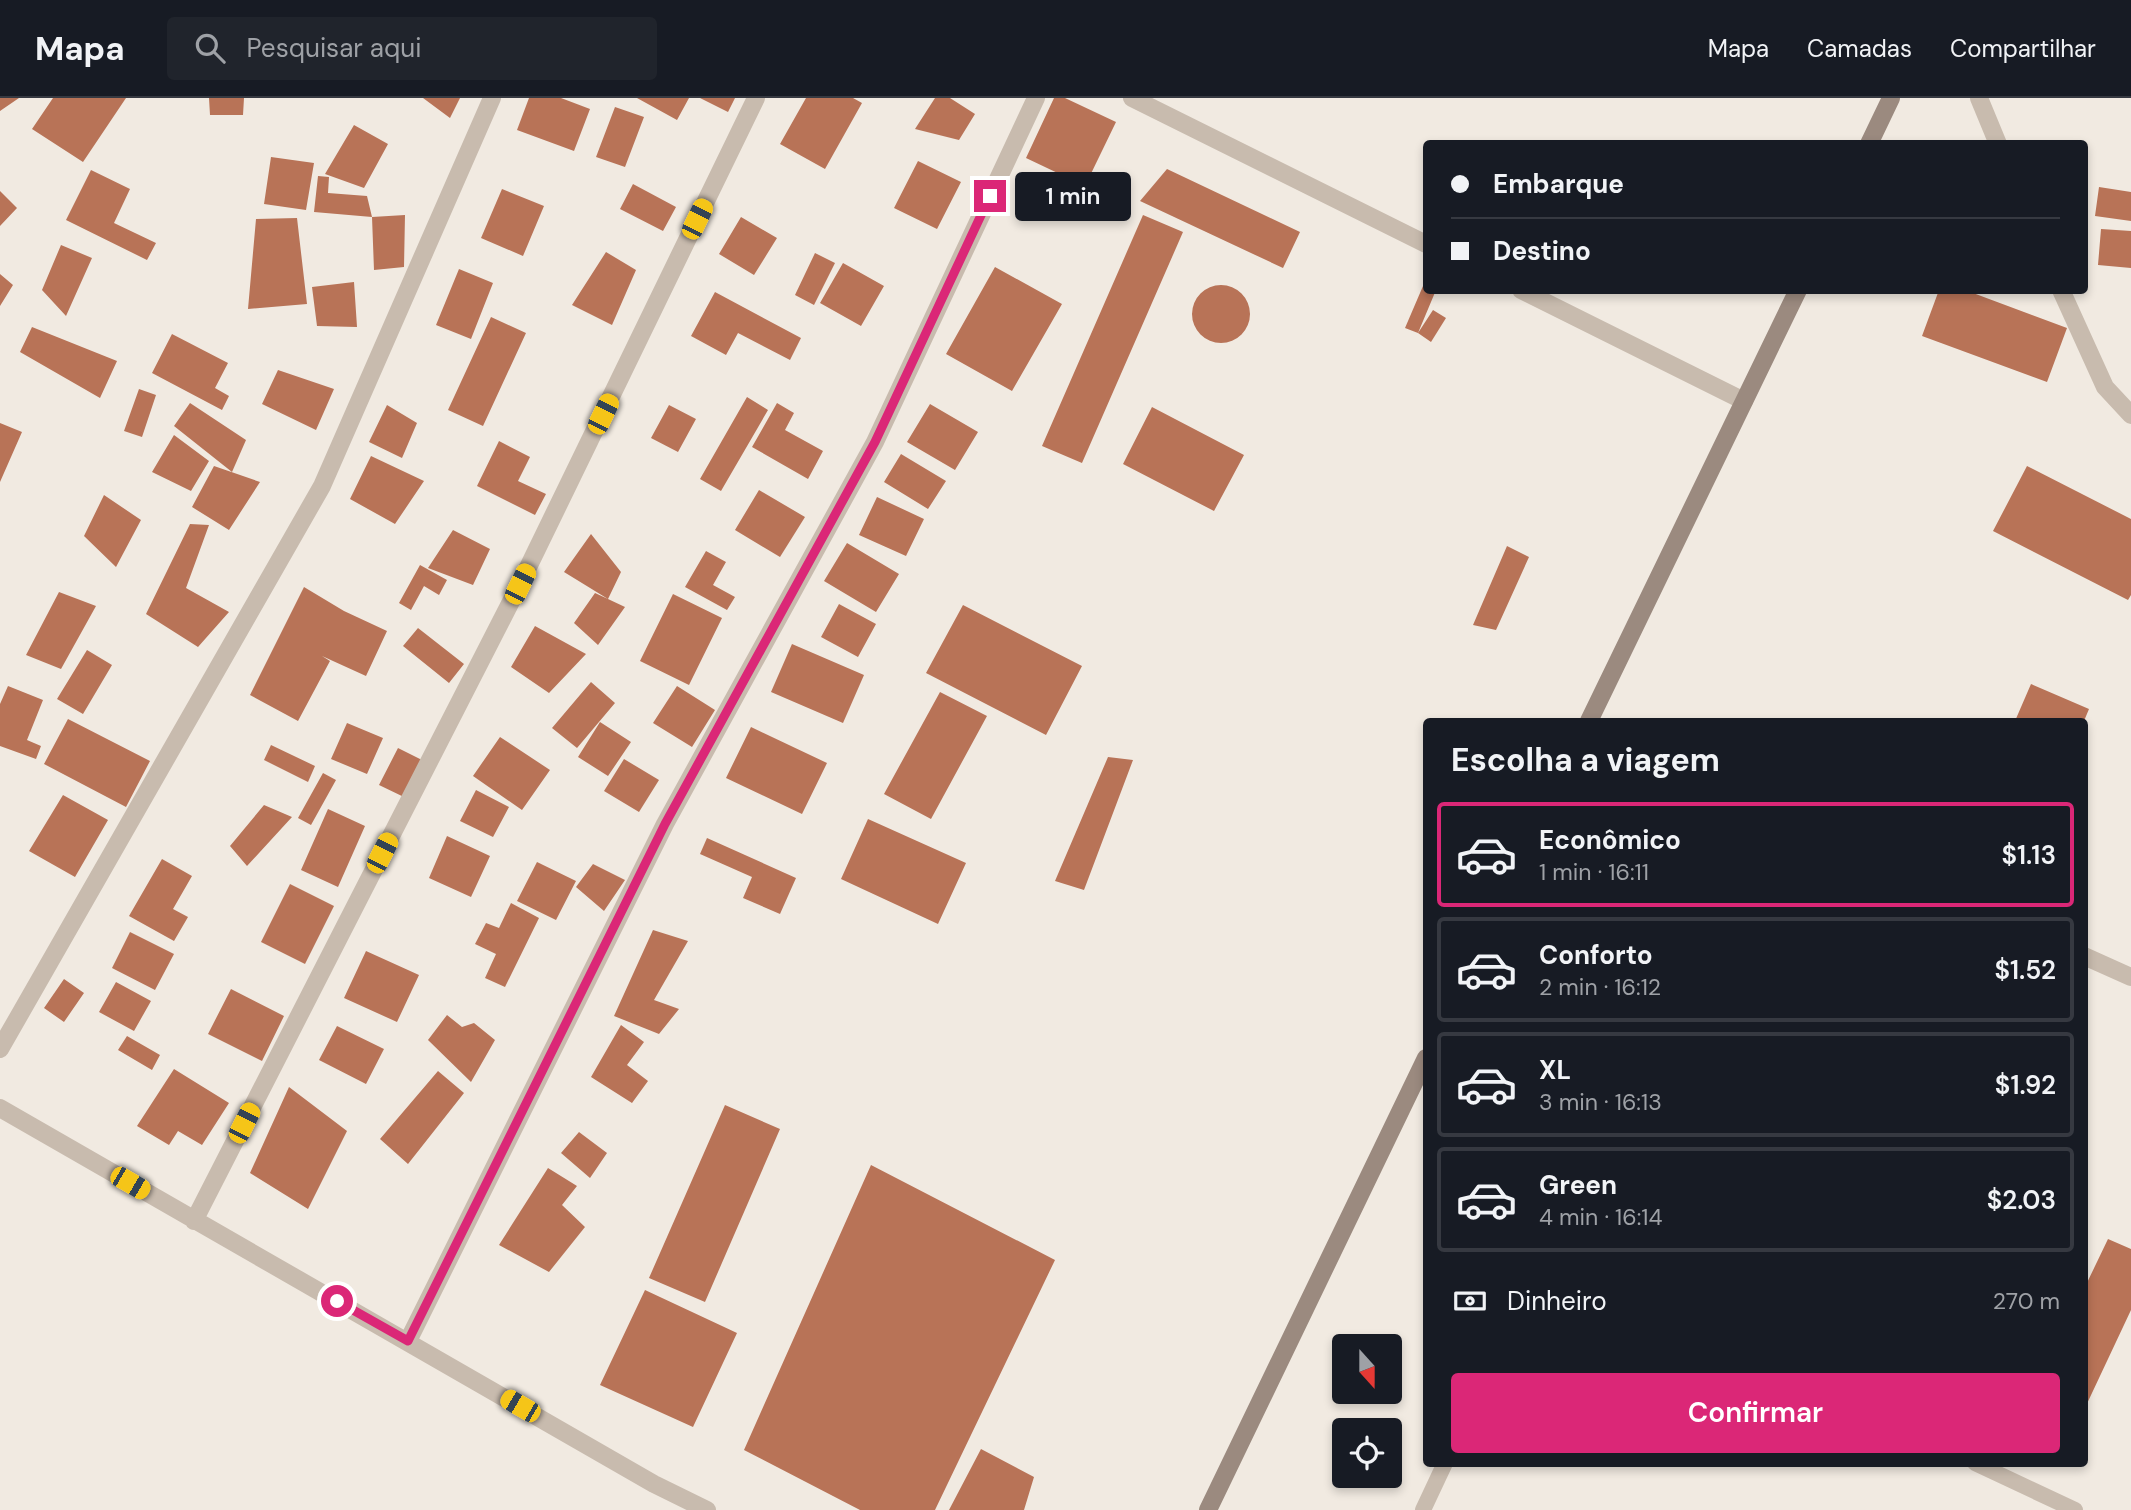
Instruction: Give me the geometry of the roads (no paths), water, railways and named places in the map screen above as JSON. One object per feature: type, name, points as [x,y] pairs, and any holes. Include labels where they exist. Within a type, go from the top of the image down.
[{"type":"main road","points":[[1871,140],[1891,98]]},
{"type":"main road","points":[[1590,718],[1796,294]]},
{"type":"main road","points":[[1208,1510],[1423,1064]]},
{"type":"street","points":[[0,1049],[321,486],[492,98]]},
{"type":"street","points":[[194,1221],[520,584],[756,98]]},
{"type":"street","points":[[408,1341],[665,824],[875,442],[1036,98]]},
{"type":"street","points":[[1132,98],[1423,243]]},
{"type":"street","points":[[1979,98],[1996,140]]},
{"type":"street","points":[[1529,294],[1744,401]]},
{"type":"street","points":[[2063,294],[2105,387],[2131,415]]},
{"type":"street","points":[[2088,958],[2131,977]]},
{"type":"street","points":[[0,1108],[654,1484],[707,1510]]},
{"type":"lane","points":[[1423,1510],[1443,1467]]},
{"type":"lane","points":[[1984,1467],[2075,1510]]}]
